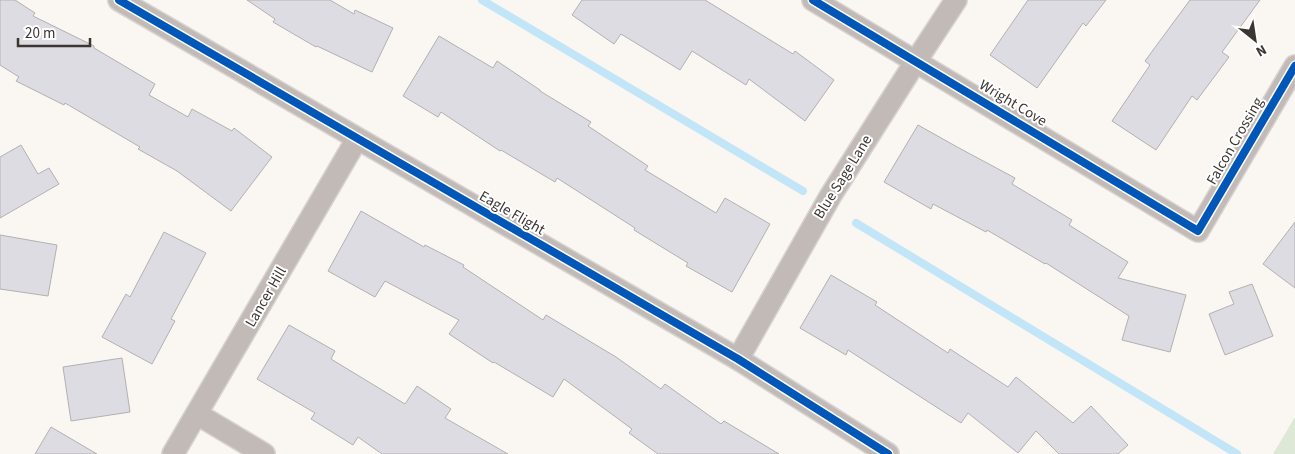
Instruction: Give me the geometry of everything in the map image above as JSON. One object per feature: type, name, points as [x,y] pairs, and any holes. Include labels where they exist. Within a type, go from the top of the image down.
[{"type":"street","name":"Eagle Flight","points":[[119,0],[738,359],[888,454]]},
{"type":"street","name":"Wright Cove","points":[[813,0],[1198,230]]},
{"type":"street","name":"Blue Sage Lane","points":[[738,359],[831,195],[956,0]]},
{"type":"street","name":"Falcon Crossing","points":[[1198,230],[1295,66]]},
{"type":"street","name":"Lancer Hill","points":[[173,454],[357,139]]},
{"type":"street","points":[[197,414],[264,454]]},
{"type":"green space","points":[[1295,417],[1295,454],[1273,454]]},
{"type":"building","points":[[0,0],[15,0],[35,13],[33,16],[94,46],[94,48],[155,84],[149,95],[188,117],[192,109],[232,131],[234,128],[272,157],[231,211],[177,171],[138,149],[140,147],[65,103],[64,105],[16,81],[19,77],[0,65]]},
{"type":"building","points":[[247,0],[330,0],[354,14],[355,10],[393,28],[372,72],[316,47],[273,22],[275,19]]},
{"type":"building","points":[[582,0],[705,0],[793,54],[795,51],[834,80],[805,121],[749,79],[746,85],[692,51],[680,70],[621,34],[614,44],[572,15]]},
{"type":"building","points":[[1028,0],[1106,0],[1086,26],[1083,23],[1037,88],[990,55]]},
{"type":"building","points":[[1190,0],[1260,0],[1222,52],[1229,57],[1197,100],[1192,96],[1156,150],[1112,121],[1150,65],[1145,61]]},
{"type":"building","points":[[439,36],[493,68],[497,61],[540,91],[591,122],[588,126],[648,166],[645,170],[716,213],[725,198],[770,224],[732,292],[686,266],[688,263],[634,230],[635,228],[557,178],[555,182],[500,151],[441,112],[438,117],[403,96]]},
{"type":"building","points":[[918,125],[1015,178],[1012,184],[1072,220],[1069,225],[1128,262],[1118,278],[1186,295],[1170,352],[1122,340],[1129,316],[1046,263],[987,230],[986,232],[933,204],[931,209],[884,182]]},
{"type":"building","points":[[21,145],[38,174],[49,168],[59,184],[0,218],[0,157]]},
{"type":"building","points":[[361,211],[424,247],[425,245],[464,265],[463,267],[543,320],[546,315],[616,357],[661,389],[665,384],[721,424],[724,421],[779,454],[658,454],[629,433],[632,429],[564,379],[553,397],[493,363],[449,334],[459,320],[385,281],[375,297],[328,271]]},
{"type":"building","points":[[1295,222],[1295,288],[1263,264]]},
{"type":"building","points":[[164,232],[206,253],[171,319],[175,321],[152,364],[102,337],[126,294],[130,297]]},
{"type":"building","points":[[0,235],[57,245],[48,296],[0,289]]},
{"type":"building","points":[[831,275],[877,302],[875,305],[948,353],[950,349],[1008,387],[1016,377],[1073,423],[1091,406],[1128,445],[1118,454],[1059,454],[1036,431],[1018,453],[968,413],[961,423],[848,350],[846,355],[800,328]]},
{"type":"building","points":[[1252,284],[1273,336],[1225,355],[1209,314],[1234,304],[1229,292]]},
{"type":"building","points":[[289,325],[335,351],[331,359],[405,404],[417,386],[451,409],[445,418],[508,454],[382,454],[358,437],[353,445],[311,419],[315,413],[257,379]]},
{"type":"building","points":[[122,358],[130,412],[71,421],[63,367]]},
{"type":"building","points":[[51,427],[97,454],[35,454]]},
{"type":"waterway","points":[[482,0],[803,191]]},
{"type":"waterway","points":[[856,223],[1237,454]]},
{"type":"cycle path","points":[[119,0],[738,359],[888,454]]},
{"type":"cycle path","points":[[813,0],[1198,231],[1295,66]]}]
